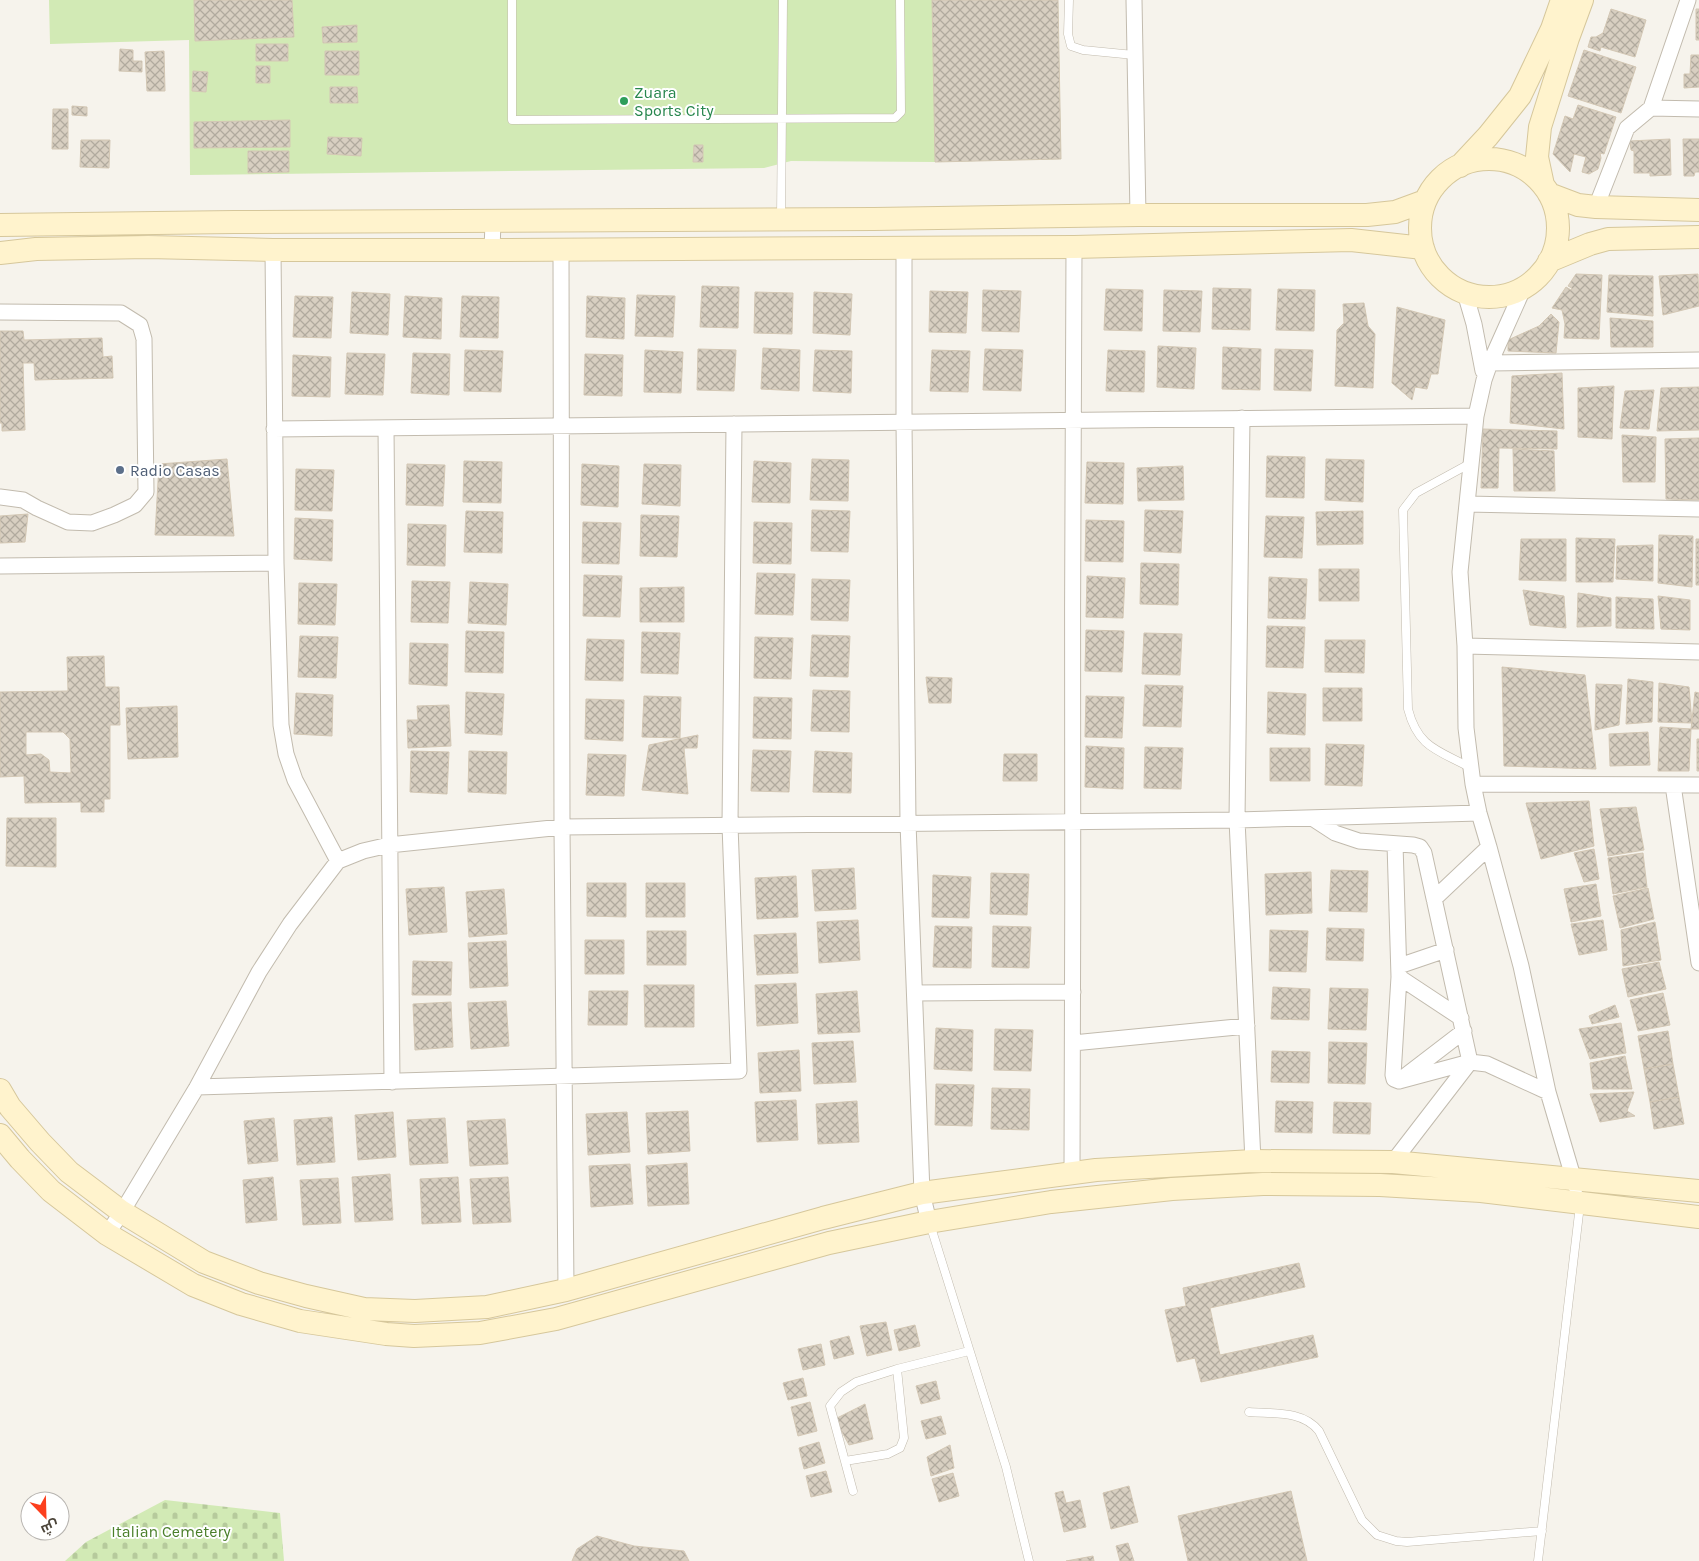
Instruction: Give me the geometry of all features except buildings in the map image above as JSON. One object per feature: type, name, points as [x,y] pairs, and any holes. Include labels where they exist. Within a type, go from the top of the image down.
[{"type":"street","points":[[1134,0],[1138,214]]},
{"type":"street","points":[[1562,0],[1552,29],[1520,96],[1488,136],[1460,166],[1439,180],[1425,201],[1420,224],[1423,248],[1431,265],[1443,280],[1465,293],[1485,296],[1505,295],[1524,287],[1538,276],[1549,261],[1556,244],[1558,227],[1555,210],[1546,189],[1537,157],[1540,127],[1582,0]]},
{"type":"street","points":[[1596,207],[1627,128],[1651,108],[1688,0]]},
{"type":"street","points":[[1651,108],[1699,109]]},
{"type":"street","points":[[1460,166],[1474,161],[1489,159],[1505,161],[1526,170],[1546,189],[1578,204],[1596,207],[1699,210]]},
{"type":"street","points":[[0,225],[234,222],[781,220],[1138,214],[1367,215],[1395,212],[1425,201]]},
{"type":"street","points":[[492,250],[493,222]]},
{"type":"street","points":[[1549,261],[1590,244],[1608,239],[1699,237]]},
{"type":"street","points":[[0,253],[36,249],[148,247],[273,250],[561,250],[1074,247],[1351,240],[1423,248]]},
{"type":"street","points":[[904,247],[908,823],[922,1193],[929,1222]]},
{"type":"street","points":[[1072,1174],[1074,821],[1072,420],[1074,247]]},
{"type":"street","points":[[273,250],[276,563],[282,725],[286,754],[295,780],[338,861]]},
{"type":"street","points":[[561,250],[562,827],[566,1290]]},
{"type":"street","points":[[1524,287],[1486,362],[1476,416],[1460,572],[1465,646],[1466,728],[1479,814],[1521,966],[1548,1092],[1580,1203]]},
{"type":"street","points":[[1465,293],[1486,362]]},
{"type":"street","points":[[0,312],[122,313],[140,325],[144,339],[146,492],[135,505],[92,523],[68,522],[23,500],[0,497]]},
{"type":"street","points":[[1486,362],[1699,360]]},
{"type":"street","points":[[274,429],[1476,416]]},
{"type":"street","points":[[1242,418],[1237,820],[1253,1161]]},
{"type":"street","points":[[197,1087],[739,1071],[730,825],[734,424]]},
{"type":"street","points":[[386,428],[392,1082]]},
{"type":"street","points":[[1467,504],[1699,510]]},
{"type":"street","points":[[0,566],[276,563]]},
{"type":"street","points":[[1465,646],[1699,652]]},
{"type":"street","points":[[1473,784],[1699,785]]},
{"type":"street","points":[[1673,785],[1699,963]]},
{"type":"street","points":[[107,1234],[197,1087],[259,972],[290,924],[338,861],[363,851],[389,845],[562,827],[1237,820],[1479,814]]},
{"type":"street","points":[[1312,818],[1335,833],[1359,841],[1413,845],[1420,847],[1424,852],[1470,1062],[1392,1162]]},
{"type":"street","points":[[1396,844],[1399,971],[1394,1079],[1399,1081],[1470,1062],[1487,1064],[1548,1092]]},
{"type":"street","points":[[1434,899],[1489,847]]},
{"type":"street","points":[[1399,971],[1446,950]]},
{"type":"street","points":[[1399,971],[1463,1024]]},
{"type":"street","points":[[915,992],[1073,992]]},
{"type":"street","points":[[1399,1081],[1463,1024]]},
{"type":"street","points":[[1073,1043],[1247,1026]]},
{"type":"street","points":[[0,1090],[10,1107],[69,1172],[122,1212],[204,1262],[268,1286],[364,1309],[415,1311],[487,1307],[566,1290],[823,1218],[922,1193],[1096,1170],[1253,1161],[1392,1162],[1699,1191]]},
{"type":"street","points":[[0,1135],[20,1159],[51,1190],[107,1234],[193,1285],[241,1304],[300,1321],[386,1334],[444,1336],[480,1334],[556,1319],[829,1243],[929,1222],[1051,1202],[1172,1189],[1263,1184],[1380,1184],[1481,1191],[1699,1217]]},
{"type":"lane","points":[[512,0],[512,120],[895,118],[901,112],[900,0]]},
{"type":"lane","points":[[781,220],[782,0]]},
{"type":"lane","points":[[1069,0],[1068,34],[1071,46],[1083,50],[1134,55]]},
{"type":"lane","points":[[1471,463],[1416,494],[1404,510],[1408,709],[1413,725],[1424,742],[1471,769]]},
{"type":"lane","points":[[1538,1561],[1580,1203]]},
{"type":"lane","points":[[929,1222],[1006,1467],[1030,1561]]},
{"type":"lane","points":[[853,1491],[830,1406],[841,1392],[856,1382],[896,1369],[969,1351]]},
{"type":"lane","points":[[845,1461],[888,1454],[900,1448],[904,1438],[896,1369]]},
{"type":"lane","points":[[1249,1412],[1293,1415],[1305,1418],[1314,1425],[1319,1431],[1362,1520],[1377,1534],[1407,1542],[1542,1531]]},
{"type":"green space","name":"Zuara Sports City","points":[[49,0],[1058,0],[1061,159],[935,162],[791,161],[764,168],[190,175],[189,40],[50,44]]},
{"type":"green space","name":"Italian Cemetery","points":[[165,1500],[280,1513],[284,1561],[65,1561],[86,1542]]},
{"type":"place","name":"Zuara Sports City","points":[[624,101]]},
{"type":"place","name":"Radio Casas","points":[[120,470]]}]
